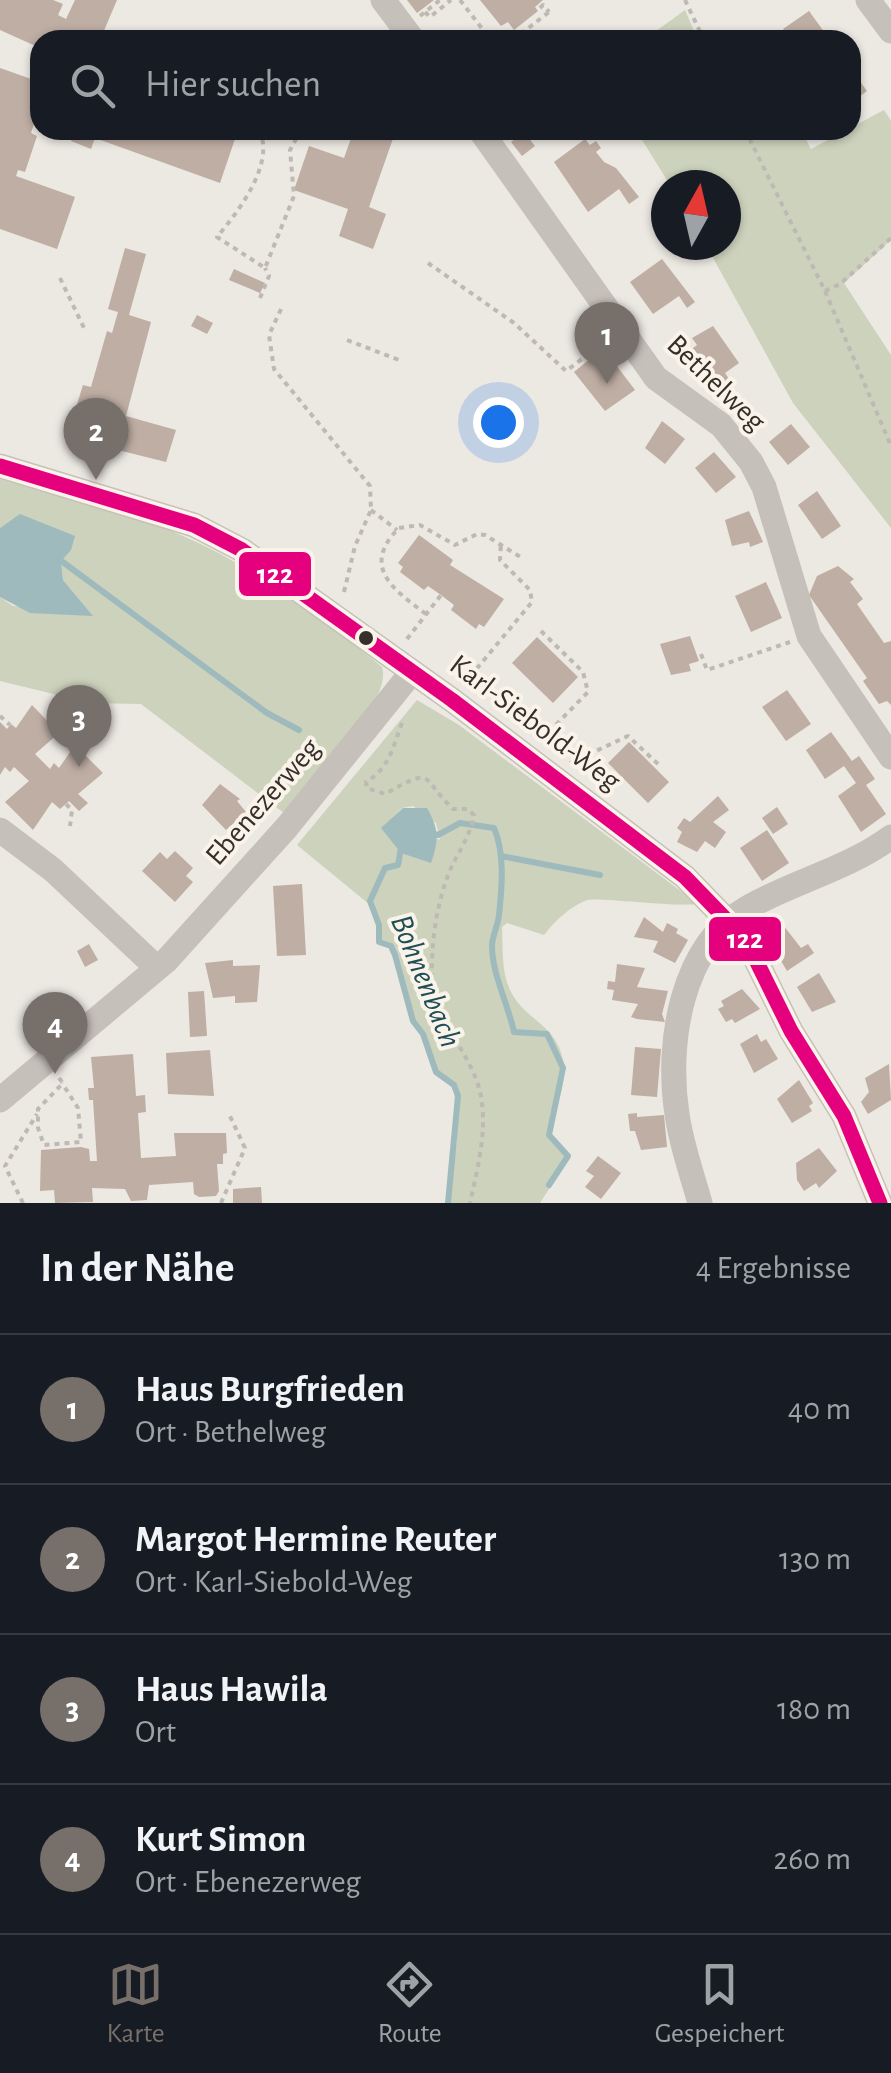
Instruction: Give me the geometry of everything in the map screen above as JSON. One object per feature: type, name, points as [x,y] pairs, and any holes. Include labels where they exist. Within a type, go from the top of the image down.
[{"type":"street","points":[[382,0],[405,30]]},
{"type":"street","points":[[868,0],[891,32]]},
{"type":"street","name":"Bethelweg","points":[[487,140],[656,378],[684,403],[721,425],[750,462],[764,487],[810,636],[891,757]]},
{"type":"street","name":"Karl-Siebold-Weg","points":[[0,466],[194,525],[289,580],[685,878],[746,940],[791,1031],[844,1116],[880,1203]]},
{"type":"street","name":"Ebenezerweg","points":[[0,1100],[157,968],[287,827],[396,693],[402,665]]},
{"type":"street","points":[[0,830],[53,870],[157,968]]},
{"type":"street","points":[[700,1203],[676,1110],[678,1033],[687,987],[705,944],[729,919],[834,872],[891,837]]},
{"type":"path","points":[[425,12],[430,17],[451,0]]},
{"type":"path","points":[[460,0],[483,30]]},
{"type":"path","points":[[685,0],[699,30]]},
{"type":"path","points":[[526,30],[548,12],[543,5],[540,8]]},
{"type":"path","points":[[260,298],[269,276],[266,268],[218,237],[251,186],[262,140]]},
{"type":"path","points":[[266,268],[294,196],[290,150],[296,140]]},
{"type":"path","points":[[750,140],[825,290],[891,446]]},
{"type":"path","points":[[825,290],[840,284],[891,238]]},
{"type":"path","points":[[428,263],[502,314],[566,370],[621,330]]},
{"type":"path","points":[[60,278],[85,330]]},
{"type":"path","points":[[281,308],[269,336],[274,368],[370,486],[371,510],[354,546],[347,592],[332,612]]},
{"type":"path","points":[[347,340],[399,360]]},
{"type":"path","points":[[371,510],[397,530]]},
{"type":"path","points":[[426,614],[385,580],[382,570],[386,547],[397,530],[420,525],[455,545],[477,534],[502,541],[522,558]]},
{"type":"path","points":[[465,683],[532,602],[530,590],[500,560],[502,541]]},
{"type":"path","points":[[402,665],[426,614],[441,595]]},
{"type":"path","points":[[541,630],[583,672],[588,692],[550,730]]},
{"type":"path","points":[[701,654],[707,670],[810,636]]},
{"type":"path","points":[[396,693],[401,727],[392,740],[384,770],[366,782],[366,788],[385,794],[414,778],[424,778],[436,784],[454,809],[468,809],[474,815],[471,834],[447,877],[437,913],[432,974],[443,1024],[473,1071],[483,1108],[470,1203]]},
{"type":"path","points":[[560,702],[569,711]]},
{"type":"path","points":[[0,716],[10,725]]},
{"type":"path","points":[[548,774],[628,736],[658,764]]},
{"type":"path","points":[[66,804],[72,810],[70,826]]},
{"type":"path","points":[[37,1114],[44,1144],[80,1142],[78,1108],[46,1061]]},
{"type":"path","points":[[23,1203],[5,1166],[17,1140],[62,1082]]},
{"type":"path","points":[[221,1203],[244,1148],[228,1112]]},
{"type":"green space","points":[[685,10],[694,30],[658,30]]},
{"type":"green space","points":[[884,110],[891,121],[891,240],[844,283],[891,355],[891,528],[793,403],[714,260],[741,260],[741,170],[661,170],[642,140],[806,140],[811,149],[828,140],[861,140],[861,122]]},
{"type":"green space","points":[[0,479],[139,519],[210,549],[287,595],[382,667],[382,682],[363,721],[284,813],[141,704],[91,703],[0,681],[0,597],[13,606],[92,615],[63,580],[61,561],[20,515],[0,528]]},
{"type":"green space","points":[[417,700],[459,725],[698,904],[587,900],[574,906],[544,935],[507,923],[502,927],[504,967],[510,990],[555,1040],[564,1065],[562,1091],[550,1135],[570,1156],[540,1203],[448,1203],[457,1140],[454,1085],[436,1072],[423,1034],[413,1021],[395,955],[391,946],[379,942],[375,909],[297,845]],"holes":[[[413,806],[436,823],[440,840],[392,818],[402,808]]]},
{"type":"water","points":[[20,514],[75,536],[71,550],[61,561],[63,580],[93,616],[30,613],[0,597],[0,528]]},
{"type":"water","points":[[403,808],[427,808],[431,815],[436,835],[431,863],[401,853],[381,828]]},
{"type":"building","points":[[0,0],[53,0],[63,4],[58,15],[66,19],[75,0],[117,0],[104,30],[30,30],[30,44],[0,30]]},
{"type":"building","points":[[407,0],[434,0],[417,13]]},
{"type":"building","points":[[480,0],[543,0],[535,7],[538,11],[514,30],[508,22],[501,26]]},
{"type":"building","points":[[809,11],[823,30],[784,30]]},
{"type":"building","points":[[0,68],[30,79],[30,140],[36,140],[25,172],[18,170],[16,176],[75,197],[57,249],[0,229]]},
{"type":"building","points":[[71,140],[94,140],[91,149]]},
{"type":"building","points":[[101,140],[235,140],[220,183]]},
{"type":"building","points":[[350,140],[392,140],[369,207],[386,214],[373,249],[339,236],[348,209],[294,190],[309,146],[344,158]]},
{"type":"building","points":[[530,140],[535,146],[522,156],[511,142]]},
{"type":"building","points":[[584,140],[590,145],[596,141],[601,148],[596,152],[616,168],[639,197],[629,204],[619,189],[588,212],[554,162]]},
{"type":"building","points":[[125,248],[146,254],[129,315],[151,322],[126,416],[176,430],[166,462],[78,440],[79,436],[68,433],[83,385],[91,387],[107,331],[112,333],[118,312],[108,309]]},
{"type":"building","points":[[663,260],[695,302],[687,308],[679,296],[653,314],[630,282]]},
{"type":"building","points":[[234,269],[265,283],[260,293],[229,280]]},
{"type":"building","points":[[197,315],[213,323],[207,334],[191,326]]},
{"type":"building","points":[[713,326],[739,363],[725,373],[729,379],[711,392],[684,355],[697,345],[692,338]]},
{"type":"building","points":[[603,348],[635,390],[605,411],[574,372]]},
{"type":"building","points":[[662,421],[685,439],[665,464],[645,448]]},
{"type":"building","points":[[791,424],[810,447],[788,465],[769,442]]},
{"type":"building","points":[[714,452],[736,477],[716,493],[695,468]]},
{"type":"building","points":[[817,491],[841,526],[822,539],[798,505]]},
{"type":"building","points":[[749,511],[763,542],[750,547],[749,542],[732,546],[725,520]]},
{"type":"building","points":[[419,535],[453,560],[450,565],[504,599],[484,627],[479,624],[476,629],[451,610],[454,605],[441,595],[428,586],[424,590],[400,572],[403,567],[398,563]]},
{"type":"building","points":[[838,566],[854,579],[850,582],[863,599],[857,604],[884,643],[891,641],[891,705],[887,701],[879,704],[863,681],[867,678],[809,595],[817,576]]},
{"type":"building","points":[[766,582],[782,618],[751,632],[735,596]]},
{"type":"building","points":[[690,636],[699,661],[689,664],[691,671],[671,675],[660,644]]},
{"type":"building","points":[[537,637],[578,677],[553,703],[512,663]]},
{"type":"building","points":[[787,690],[811,724],[786,741],[762,707]]},
{"type":"building","points":[[32,705],[59,733],[35,754],[50,769],[54,763],[59,768],[75,745],[103,773],[78,794],[88,803],[79,811],[69,801],[60,809],[52,802],[33,830],[5,802],[29,781],[14,767],[10,772],[5,767],[0,775],[0,722],[7,729],[11,724],[16,728]]},
{"type":"building","points":[[831,732],[852,761],[859,756],[875,779],[866,785],[886,814],[861,832],[838,796],[856,783],[844,766],[825,779],[806,750]]},
{"type":"building","points":[[629,742],[669,782],[648,803],[608,763]]},
{"type":"building","points":[[220,784],[240,799],[237,801],[246,812],[226,830],[202,805]]},
{"type":"building","points":[[718,796],[729,810],[713,822],[726,832],[715,848],[705,841],[697,852],[677,842],[682,832],[677,828],[684,818],[690,822]]},
{"type":"building","points":[[777,807],[788,824],[773,834],[762,818]]},
{"type":"building","points":[[767,830],[789,863],[762,881],[740,848]]},
{"type":"building","points":[[175,851],[193,868],[186,876],[193,882],[175,902],[142,871],[160,852],[167,859]]},
{"type":"building","points":[[302,884],[306,955],[277,956],[273,886]]},
{"type":"building","points":[[644,917],[663,932],[667,923],[688,940],[675,963],[653,952],[658,941],[634,937]]},
{"type":"building","points":[[783,925],[801,948],[808,944],[814,953],[787,971],[771,944],[776,941],[771,933]]},
{"type":"building","points":[[89,944],[98,960],[85,967],[77,951]]},
{"type":"building","points":[[233,960],[233,966],[260,965],[257,1002],[235,1003],[235,996],[213,998],[205,963]]},
{"type":"building","points":[[617,964],[645,968],[637,987],[668,991],[662,1014],[665,1022],[631,1017],[638,1004],[612,1000],[614,990],[607,989],[608,981],[615,982]]},
{"type":"building","points":[[819,973],[836,1002],[812,1012],[797,987]]},
{"type":"building","points":[[742,989],[760,1009],[735,1023],[732,1019],[726,1022],[718,1009],[724,1006],[721,1001]]},
{"type":"building","points":[[204,991],[207,1036],[190,1037],[188,992]]},
{"type":"building","points":[[757,1034],[761,1042],[766,1039],[778,1059],[754,1073],[740,1044]]},
{"type":"building","points":[[635,1047],[661,1049],[657,1097],[631,1095]]},
{"type":"building","points":[[210,1050],[214,1096],[168,1094],[166,1053]]},
{"type":"building","points":[[133,1054],[136,1096],[145,1095],[146,1112],[138,1113],[141,1158],[176,1156],[174,1133],[226,1133],[227,1153],[223,1154],[223,1164],[217,1164],[219,1191],[216,1196],[199,1197],[194,1194],[193,1182],[149,1185],[147,1200],[131,1201],[125,1189],[92,1188],[93,1202],[55,1203],[54,1190],[40,1191],[41,1150],[81,1147],[89,1149],[90,1161],[97,1161],[93,1100],[89,1100],[88,1088],[94,1088],[91,1057]]},
{"type":"building","points":[[889,1064],[891,1100],[868,1114],[861,1102],[869,1092],[865,1078]]},
{"type":"building","points":[[799,1080],[813,1103],[809,1106],[812,1111],[792,1123],[777,1099]]},
{"type":"building","points":[[637,1113],[637,1117],[664,1115],[667,1147],[641,1150],[635,1131],[630,1131],[628,1114]]},
{"type":"building","points":[[819,1148],[837,1171],[819,1188],[816,1183],[804,1191],[797,1180],[796,1163]]},
{"type":"building","points":[[598,1156],[621,1173],[601,1199],[585,1187],[594,1176],[586,1171]]},
{"type":"building","points":[[261,1187],[262,1203],[233,1203],[233,1189]]},
{"type":"waterway","name":"Bohnenbach","points":[[56,557],[267,713],[299,730]]},
{"type":"waterway","name":"Bohnenbach","points":[[431,833],[438,835],[460,823],[494,828],[502,882],[492,946],[497,978],[514,1032],[547,1034],[563,1068],[549,1135],[568,1156],[549,1185]]},
{"type":"waterway","name":"Bohnenbach","points":[[401,848],[398,865],[385,868],[370,901],[379,925],[379,942],[391,946],[395,955],[413,1021],[423,1034],[436,1072],[454,1085],[458,1096],[448,1203]]},
{"type":"waterway","points":[[501,856],[600,875]]},
{"type":"transit line","name":"122","points":[[0,466],[194,525],[242,550],[452,700],[685,877],[746,940],[791,1031],[844,1116],[880,1203]]},
{"type":"place","name":"Haus Burgfrieden","points":[[607,384]]},
{"type":"place","name":"Margot Hermine Reuter","points":[[96,480]]},
{"type":"place","name":"Haus Hawila","points":[[79,767]]},
{"type":"place","name":"Kurt Simon","points":[[55,1074]]}]
